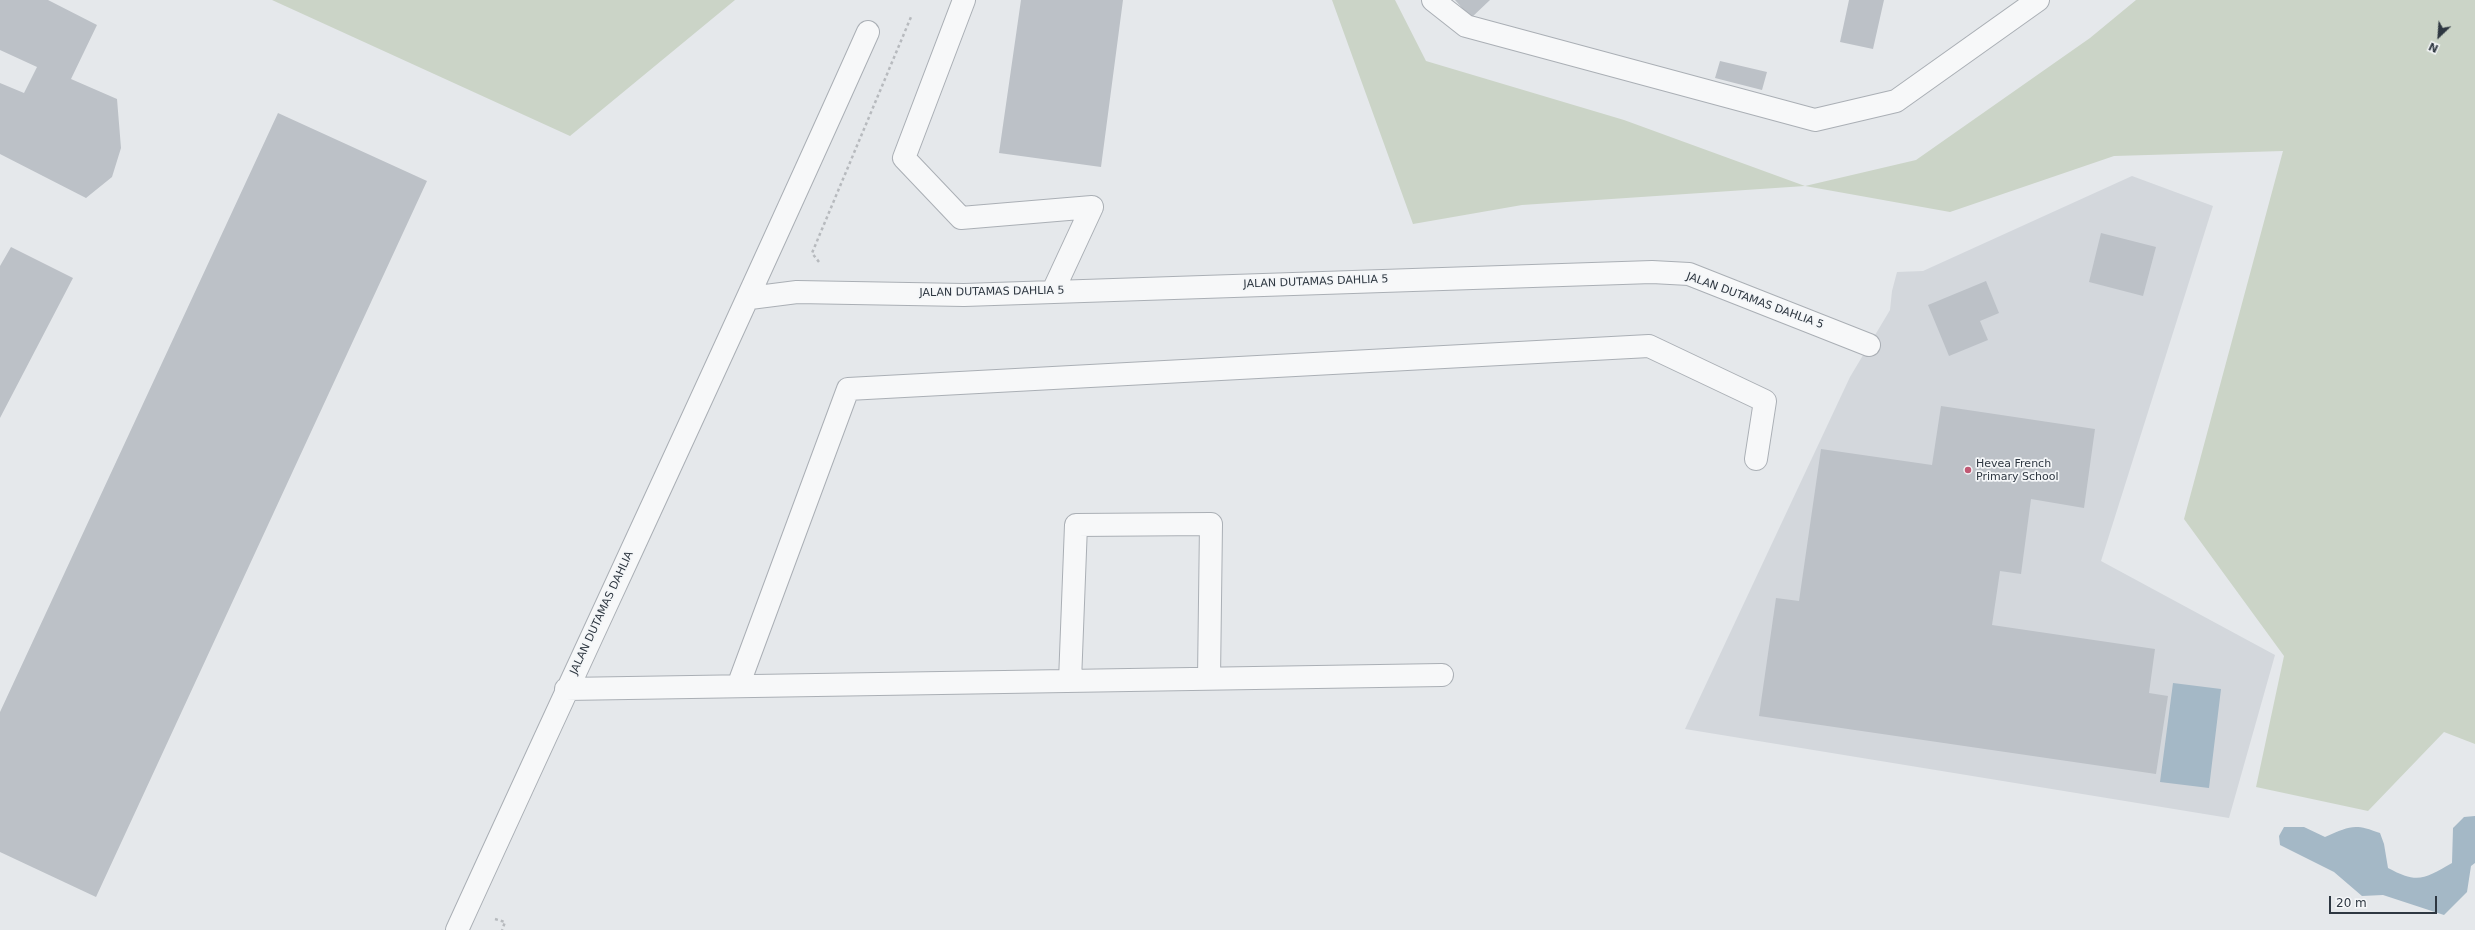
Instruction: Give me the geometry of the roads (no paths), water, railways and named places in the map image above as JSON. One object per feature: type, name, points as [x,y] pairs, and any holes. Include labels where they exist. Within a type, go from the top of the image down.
[{"type":"street","points":[[964,0],[904,158],[961,218],[1092,207],[1053,291]]},
{"type":"street","points":[[1432,0],[1466,26],[1815,120],[1896,101],[2038,0]]},
{"type":"street","name":"JALAN DUTAMAS DAHLIA","points":[[457,930],[566,689],[750,298],[868,32]]},
{"type":"street","name":"JALAN DUTAMAS DAHLIA 5","points":[[750,298],[797,292],[964,295],[1652,272],[1689,274],[1869,345]]},
{"type":"street","points":[[738,686],[848,389],[1649,346],[1765,401],[1756,459]]},
{"type":"street","points":[[1070,681],[1076,525],[1211,524],[1209,678]]},
{"type":"street","points":[[566,689],[1442,675]]},
{"type":"water","points":[[2173,683],[2221,689],[2209,788],[2160,782]]},
{"type":"water","points":[[2475,816],[2475,863],[2471,866],[2467,892],[2444,915],[2383,895],[2362,896],[2334,872],[2280,845],[2279,836],[2284,827],[2304,827],[2325,837],[2347,828],[2364,828],[2380,833],[2384,844],[2388,868],[2407,876],[2421,878],[2452,863],[2453,828],[2464,817]]},
{"type":"place","name":"Hevea French Primary School","points":[[1968,470]]}]
